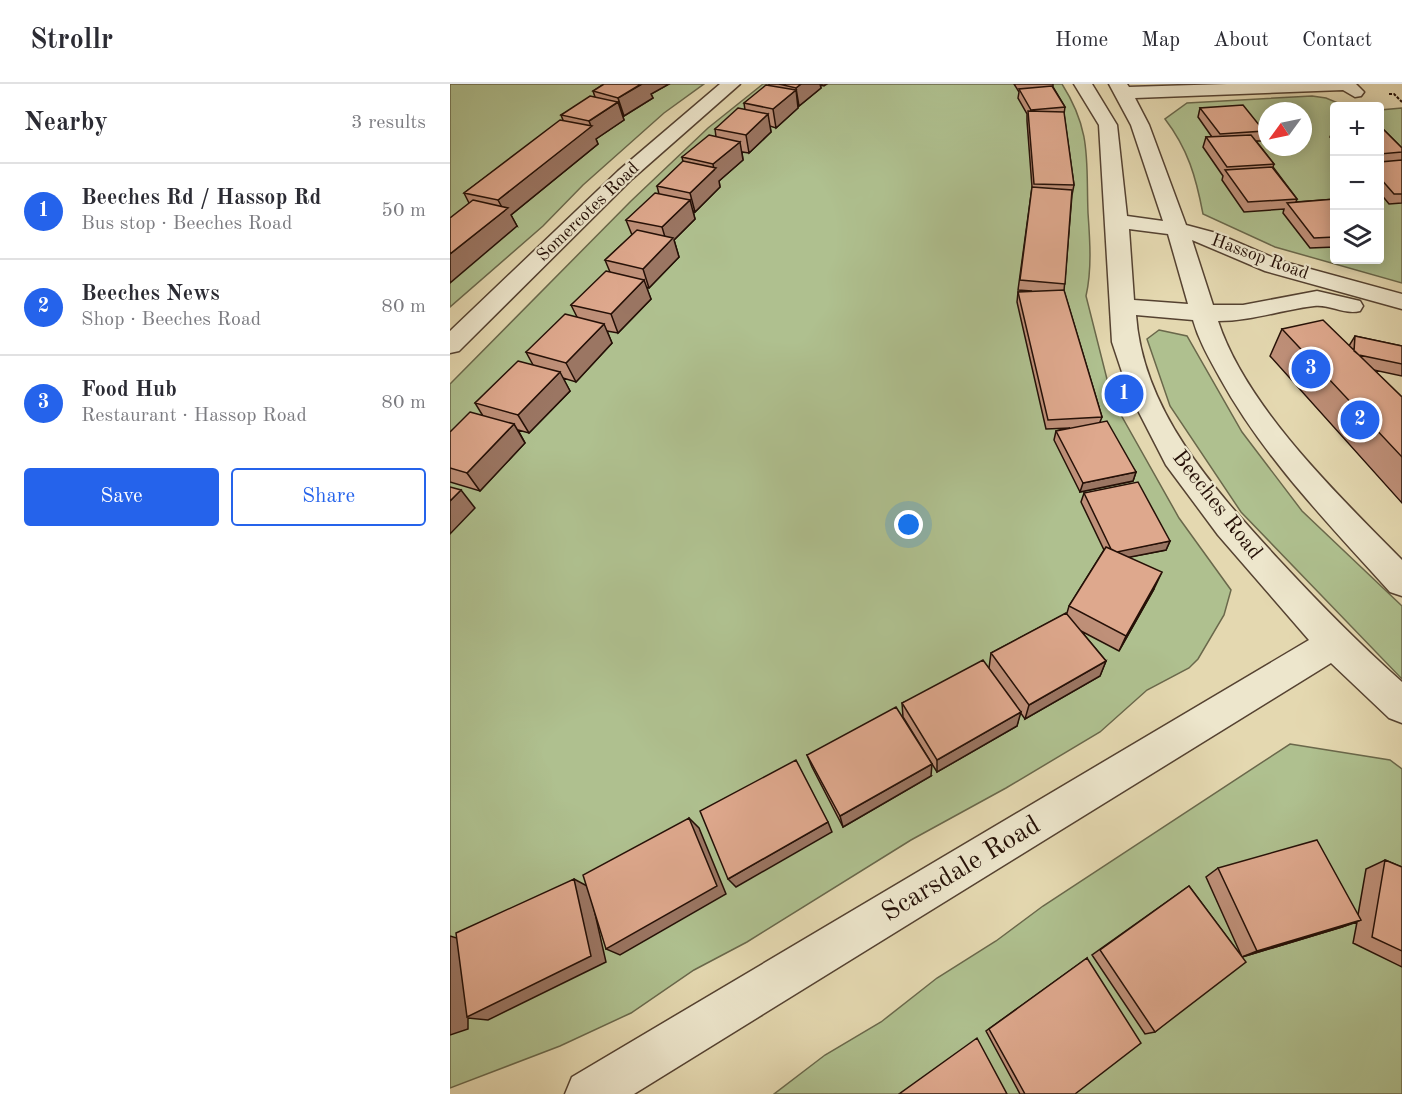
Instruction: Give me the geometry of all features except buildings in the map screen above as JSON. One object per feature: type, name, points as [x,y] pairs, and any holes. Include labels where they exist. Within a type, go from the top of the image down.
[{"type":"street","name":"Somercotes Road","points":[[450,345],[625,175],[731,84]]},
{"type":"street","name":"Beeches Road","points":[[1083,84],[1108,125],[1125,342],[1143,393],[1176,458],[1229,526],[1334,643],[1402,706]]},
{"type":"street","points":[[1350,87],[1121,89],[1140,125],[1177,229],[1211,339],[1249,406],[1313,487],[1402,582]]},
{"type":"street","name":"Hassop Road","points":[[1117,221],[1177,229],[1208,238],[1273,266],[1402,302]]},
{"type":"street","name":"Hassop Road","points":[[1122,307],[1203,313],[1243,312],[1317,298],[1402,320]]},
{"type":"street","name":"Scarsdale Road","points":[[589,1094],[1334,643]]},
{"type":"green space","points":[[450,84],[704,84],[664,113],[583,185],[543,226],[450,307]]},
{"type":"green space","points":[[763,84],[1062,84],[1072,101],[1086,147],[1090,255],[1086,296],[1112,399],[1179,518],[1231,590],[1224,615],[1198,659],[1189,668],[1147,690],[1100,732],[1006,788],[911,840],[747,942],[694,970],[631,1013],[560,1046],[450,1088],[450,384],[631,201],[708,128]]},
{"type":"green space","points":[[1312,96],[1336,102],[1330,102],[1330,263],[1275,247],[1203,214],[1190,164],[1180,141],[1165,119],[1187,103]]},
{"type":"green space","points":[[1402,108],[1402,283],[1335,264],[1384,264],[1384,110]]},
{"type":"green space","points":[[1159,330],[1187,336],[1242,432],[1302,511],[1402,606],[1402,679],[1241,512],[1170,406],[1147,339]]},
{"type":"green space","points":[[1290,744],[1390,760],[1402,769],[1402,1094],[774,1094],[825,1055],[881,1022],[937,978],[996,941],[1043,906]]},
{"type":"place","name":"Food Hub","points":[[1311,369]]},
{"type":"place","name":"Beeches Rd / Hassop Rd","points":[[1124,394]]},
{"type":"place","name":"Beeches News","points":[[1360,420]]}]
